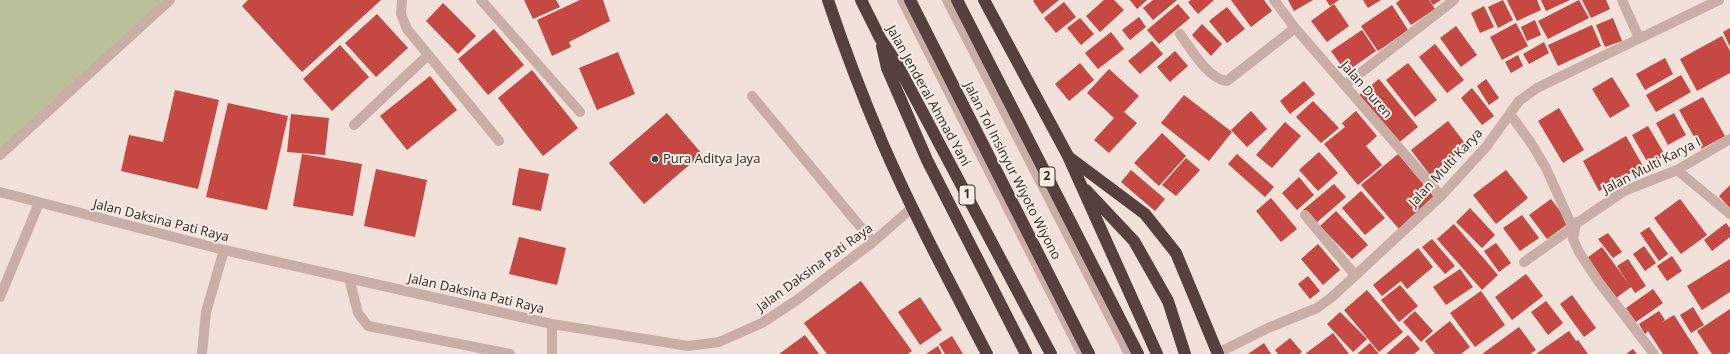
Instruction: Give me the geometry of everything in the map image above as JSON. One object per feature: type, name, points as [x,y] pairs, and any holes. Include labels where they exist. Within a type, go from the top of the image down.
[{"type":"highway","points":[[828,0],[879,135],[913,207],[987,354]]},
{"type":"highway","name":"Jalan Jenderal Ahmad Yani","points":[[861,0],[880,38],[896,62],[1051,354]]},
{"type":"highway","name":"Jalan Tol Insinyur Wiyoto Wiyono","points":[[910,0],[1089,354]]},
{"type":"highway","name":"2","points":[[957,0],[1138,354]]},
{"type":"highway","points":[[985,0],[1068,156],[1157,354]]},
{"type":"highway","points":[[880,38],[887,68],[927,160],[1026,354]]},
{"type":"highway","points":[[1068,156],[1145,214],[1176,253],[1218,354]]},
{"type":"highway","points":[[1081,185],[1134,240],[1168,301],[1185,354]]},
{"type":"street","points":[[0,155],[170,0]]},
{"type":"street","points":[[402,0],[401,14],[407,29],[499,141]]},
{"type":"street","points":[[481,0],[580,112]]},
{"type":"street","points":[[902,0],[1082,354]]},
{"type":"street","points":[[947,0],[1129,354]]},
{"type":"street","name":"Jalan Duren","points":[[1274,0],[1295,28],[1441,196]]},
{"type":"street","points":[[1345,85],[1454,0]]},
{"type":"street","points":[[1622,0],[1640,38]]},
{"type":"street","name":"Jalan Multi Karya","points":[[1218,354],[1268,328],[1317,308],[1441,196],[1486,147],[1519,101],[1537,88],[1719,0]]},
{"type":"street","points":[[1180,34],[1212,75],[1221,80],[1227,81],[1295,28]]},
{"type":"street","points":[[354,125],[428,55]]},
{"type":"street","points":[[752,96],[873,242]]},
{"type":"street","points":[[1510,114],[1531,143],[1546,168],[1570,222],[1575,225],[1573,239],[1579,252],[1598,281],[1654,354]]},
{"type":"street","name":"Jalan Multi Karya I","points":[[1524,262],[1624,191],[1677,170],[1730,139]]},
{"type":"street","points":[[1677,170],[1730,214]]},
{"type":"street","name":"Jalan Daksina Pati Raya","points":[[0,192],[224,250],[552,324],[688,346],[718,342],[762,324],[797,300],[873,242],[913,207]]},
{"type":"street","points":[[0,297],[39,203]]},
{"type":"street","points":[[1305,215],[1355,275]]},
{"type":"street","points":[[202,354],[206,312],[224,250]]},
{"type":"street","points":[[349,278],[358,313],[368,326],[510,354]]},
{"type":"street","points":[[552,324],[552,354]]},
{"type":"green space","points":[[0,0],[170,0],[0,155]]},
{"type":"building","points":[[248,0],[381,0],[302,72],[242,6]]},
{"type":"building","points":[[524,0],[556,0],[560,7],[533,19]]},
{"type":"building","points":[[580,0],[603,0],[610,21],[569,42],[571,47],[552,56],[537,20]]},
{"type":"building","points":[[1059,0],[1042,14],[1033,1]]},
{"type":"building","points":[[1104,0],[1114,0],[1124,10],[1100,32],[1086,16]]},
{"type":"building","points":[[1130,0],[1147,0],[1137,9]]},
{"type":"building","points":[[1153,0],[1177,0],[1153,20],[1143,8]]},
{"type":"building","points":[[1191,0],[1214,0],[1198,14],[1188,2]]},
{"type":"building","points":[[1231,0],[1264,0],[1272,11],[1251,27]]},
{"type":"building","points":[[1288,0],[1313,0],[1294,11]]},
{"type":"building","points":[[1326,0],[1339,0],[1330,6]]},
{"type":"building","points":[[1363,0],[1381,0],[1368,8]]},
{"type":"building","points":[[1400,0],[1429,0],[1435,9],[1411,25],[1396,3]]},
{"type":"building","points":[[1430,0],[1441,0],[1433,5]]},
{"type":"building","points":[[1503,0],[1513,20],[1498,28],[1488,7]]},
{"type":"building","points":[[1507,0],[1537,0],[1541,10],[1517,21]]},
{"type":"building","points":[[1541,0],[1570,0],[1546,11]]},
{"type":"building","points":[[1579,0],[1589,18],[1548,39],[1538,21]]},
{"type":"building","points":[[1582,0],[1606,0],[1610,9],[1591,18]]},
{"type":"building","points":[[1064,2],[1076,17],[1056,33],[1044,18]]},
{"type":"building","points":[[443,3],[476,36],[458,54],[426,21]]},
{"type":"building","points":[[1178,4],[1190,18],[1159,44],[1147,30]]},
{"type":"building","points":[[1334,4],[1349,26],[1327,42],[1311,21]]},
{"type":"building","points":[[1392,5],[1408,30],[1378,51],[1361,26]]},
{"type":"building","points":[[1484,6],[1494,27],[1480,33],[1471,13]]},
{"type":"building","points":[[1227,7],[1245,29],[1227,43],[1209,21]]},
{"type":"building","points":[[377,14],[408,48],[376,77],[345,43]]},
{"type":"building","points":[[1139,17],[1146,27],[1130,40],[1122,30]]},
{"type":"building","points":[[1080,18],[1094,34],[1081,45],[1067,28]]},
{"type":"building","points":[[1613,18],[1622,41],[1605,47],[1596,25]]},
{"type":"building","points":[[1535,20],[1541,35],[1527,41],[1521,27]]},
{"type":"building","points":[[1516,23],[1528,46],[1502,60],[1490,37]]},
{"type":"building","points":[[1202,24],[1222,44],[1211,56],[1192,35]]},
{"type":"building","points":[[1592,25],[1601,46],[1558,66],[1548,45]]},
{"type":"building","points":[[1456,26],[1477,55],[1461,67],[1440,38]]},
{"type":"building","points":[[1730,28],[1730,47],[1723,32]]},
{"type":"building","points":[[494,29],[524,65],[488,95],[458,59]]},
{"type":"building","points":[[1362,30],[1376,51],[1346,72],[1331,51]]},
{"type":"building","points":[[1111,32],[1124,49],[1098,69],[1085,53]]},
{"type":"building","points":[[1722,36],[1730,51],[1730,73],[1697,91],[1680,59]]},
{"type":"building","points":[[1152,41],[1163,54],[1140,74],[1128,61]]},
{"type":"building","points":[[1544,42],[1549,53],[1529,64],[1523,54]]},
{"type":"building","points":[[1435,44],[1464,80],[1447,93],[1419,57]]},
{"type":"building","points":[[340,45],[369,77],[332,111],[303,79]]},
{"type":"building","points":[[1175,51],[1188,66],[1170,82],[1157,67]]},
{"type":"building","points":[[618,52],[635,94],[597,110],[579,68]]},
{"type":"building","points":[[1518,55],[1523,66],[1511,73],[1505,62]]},
{"type":"building","points":[[1665,58],[1673,74],[1645,90],[1636,74]]},
{"type":"building","points":[[1080,63],[1094,80],[1069,101],[1055,84]]},
{"type":"building","points":[[1408,63],[1437,100],[1415,117],[1386,80]]},
{"type":"building","points":[[1109,69],[1139,96],[1124,112],[1137,123],[1109,153],[1094,140],[1114,118],[1087,93]]},
{"type":"building","points":[[532,70],[578,128],[543,156],[498,98]]},
{"type":"building","points":[[1681,75],[1691,92],[1656,112],[1646,95]]},
{"type":"building","points":[[430,76],[457,110],[407,150],[380,116]]},
{"type":"building","points":[[1612,77],[1630,106],[1610,118],[1592,89]]},
{"type":"building","points":[[1379,79],[1418,127],[1396,145],[1358,96]]},
{"type":"building","points":[[1486,79],[1499,98],[1489,105],[1477,86]]},
{"type":"building","points":[[1304,81],[1315,94],[1290,114],[1280,101]]},
{"type":"building","points":[[1472,88],[1494,116],[1482,125],[1461,98]]},
{"type":"building","points":[[175,90],[219,100],[198,189],[121,171],[129,135],[163,142]]},
{"type":"building","points":[[1184,95],[1232,132],[1209,161],[1161,123]]},
{"type":"building","points":[[1703,97],[1725,136],[1701,149],[1679,110]]},
{"type":"building","points":[[1313,101],[1339,128],[1321,143],[1296,117]]},
{"type":"building","points":[[228,103],[288,116],[267,210],[206,197]]},
{"type":"building","points":[[1559,108],[1584,150],[1563,163],[1538,121]]},
{"type":"building","points":[[1251,111],[1267,129],[1247,147],[1231,130]]},
{"type":"building","points":[[1356,111],[1377,136],[1366,146],[1382,165],[1358,185],[1324,144],[1345,127],[1342,123]]},
{"type":"building","name":"Pura Aditya Jaya","points":[[667,113],[702,154],[644,204],[609,163]]},
{"type":"building","points":[[1674,113],[1686,135],[1668,145],[1656,123]]},
{"type":"building","points":[[291,114],[329,118],[325,155],[287,152]]},
{"type":"building","points":[[1448,121],[1467,146],[1430,175],[1411,150]]},
{"type":"building","points":[[1285,122],[1301,136],[1272,168],[1256,155]]},
{"type":"building","points":[[1648,126],[1665,155],[1649,165],[1632,135]]},
{"type":"building","points":[[1162,133],[1186,156],[1159,186],[1134,163]]},
{"type":"building","points":[[1626,136],[1643,166],[1599,191],[1583,161]]},
{"type":"building","points":[[1319,152],[1338,173],[1318,191],[1299,170]]},
{"type":"building","points":[[302,154],[362,164],[353,216],[293,206]]},
{"type":"building","points":[[1237,154],[1274,187],[1265,197],[1228,164]]},
{"type":"building","points":[[1398,154],[1435,198],[1399,229],[1361,185]]},
{"type":"building","points":[[1186,158],[1200,170],[1176,196],[1162,185]]},
{"type":"building","points":[[519,168],[549,174],[541,211],[512,205]]},
{"type":"building","points":[[376,169],[427,180],[415,237],[364,226]]},
{"type":"building","points":[[1131,170],[1165,199],[1155,211],[1121,182]]},
{"type":"building","points":[[1506,170],[1528,198],[1496,224],[1473,195]]},
{"type":"building","points":[[1299,177],[1314,195],[1297,210],[1282,193]]},
{"type":"building","points":[[1334,184],[1346,197],[1315,224],[1303,210]]},
{"type":"building","points":[[1730,185],[1730,208],[1719,196]]},
{"type":"building","points":[[1361,191],[1385,218],[1365,235],[1342,208]]},
{"type":"building","points":[[1271,198],[1297,229],[1281,242],[1256,211]]},
{"type":"building","points":[[1551,199],[1569,223],[1547,239],[1529,215]]},
{"type":"building","points":[[1680,199],[1707,235],[1681,254],[1654,218]]},
{"type":"building","points":[[1470,208],[1495,235],[1482,248],[1456,222]]},
{"type":"building","points":[[1336,211],[1368,245],[1352,259],[1320,226]]},
{"type":"building","points":[[1522,215],[1539,238],[1520,251],[1503,228]]},
{"type":"building","points":[[1726,223],[1730,228],[1730,237],[1712,251],[1704,240]]},
{"type":"building","points":[[1454,224],[1498,275],[1482,290],[1437,239]]},
{"type":"building","points":[[1649,227],[1668,254],[1659,261],[1640,233]]},
{"type":"building","points":[[1608,233],[1622,252],[1613,258],[1598,239]]},
{"type":"building","points":[[519,237],[566,248],[557,285],[509,274]]},
{"type":"building","points":[[1432,239],[1455,266],[1445,274],[1422,247]]},
{"type":"building","points":[[1496,243],[1511,263],[1499,272],[1484,251]]},
{"type":"building","points":[[1318,244],[1340,270],[1323,285],[1301,259]]},
{"type":"building","points":[[1644,246],[1656,263],[1645,271],[1633,254]]},
{"type":"building","points":[[1602,247],[1628,283],[1617,266],[1628,259],[1646,286],[1635,293],[1631,287],[1616,298],[1587,258]]},
{"type":"building","points":[[1418,248],[1433,267],[1407,289],[1401,281],[1382,296],[1373,285]]},
{"type":"building","points":[[1672,256],[1682,271],[1667,281],[1657,266]]},
{"type":"building","points":[[1730,259],[1730,292],[1702,310],[1687,286]]},
{"type":"building","points":[[1460,269],[1473,287],[1446,305],[1433,287]]},
{"type":"building","points":[[1526,274],[1543,296],[1512,320],[1495,297]]},
{"type":"building","points":[[1308,276],[1320,291],[1310,299],[1298,284]]},
{"type":"building","points":[[861,281],[912,351],[908,354],[827,354],[804,323]]},
{"type":"building","points":[[1400,285],[1418,306],[1399,322],[1381,300]]},
{"type":"building","points":[[1653,289],[1663,303],[1636,322],[1626,308]]},
{"type":"building","points":[[1367,290],[1403,332],[1379,352],[1344,310]]},
{"type":"building","points":[[1481,291],[1505,325],[1475,347],[1450,313]]},
{"type":"building","points":[[1572,295],[1596,328],[1584,337],[1560,304]]},
{"type":"building","points":[[920,297],[942,330],[920,345],[898,312]]},
{"type":"building","points":[[1546,301],[1563,323],[1548,335],[1531,312]]},
{"type":"building","points":[[1693,307],[1704,325],[1691,333],[1680,315]]},
{"type":"building","points":[[1730,309],[1730,352],[1727,354],[1712,354],[1697,331]]},
{"type":"building","points":[[1415,311],[1433,331],[1421,342],[1403,322]]},
{"type":"building","points":[[1659,311],[1665,320],[1661,323],[1674,315],[1699,354],[1663,354],[1648,331],[1645,334],[1639,324]]},
{"type":"building","points":[[1340,312],[1367,339],[1353,352],[1327,324]]},
{"type":"building","points":[[1450,321],[1470,347],[1461,354],[1435,354],[1425,341]]},
{"type":"building","points":[[1519,327],[1536,350],[1530,354],[1482,354]]},
{"type":"building","points":[[1569,331],[1576,341],[1578,340],[1588,354],[1536,354]]},
{"type":"building","points":[[1333,333],[1349,354],[1305,354]]},
{"type":"building","points":[[805,335],[819,354],[779,354]]},
{"type":"building","points":[[1408,335],[1420,349],[1414,354],[1386,354]]},
{"type":"building","points":[[952,336],[963,354],[945,354],[939,344]]},
{"type":"building","points":[[1290,338],[1302,352],[1299,354],[1278,354],[1275,350]]},
{"type":"building","points":[[1264,343],[1271,354],[1248,354]]},
{"type":"building","points":[[1370,343],[1379,354],[1357,354]]},
{"type":"building","points":[[938,346],[942,354],[926,354]]},
{"type":"building","points":[[1633,349],[1637,354],[1626,354]]},
{"type":"place","name":"Pura Aditya Jaya","points":[[655,159]]}]
